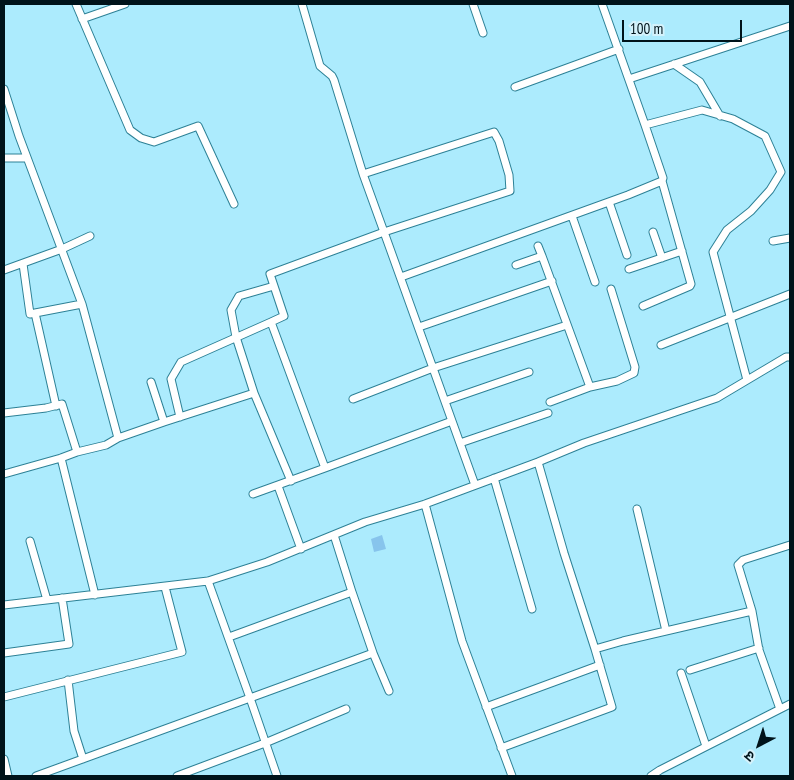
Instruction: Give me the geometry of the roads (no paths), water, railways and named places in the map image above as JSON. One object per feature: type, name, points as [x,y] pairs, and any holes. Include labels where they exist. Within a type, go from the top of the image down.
[{"type":"street","points":[[76,4],[130,130],[140,138],[154,142],[198,126],[234,204]]},
{"type":"street","points":[[82,19],[126,4]]},
{"type":"street","points":[[302,4],[320,66],[334,80],[363,174],[475,485]]},
{"type":"street","points":[[473,4],[483,33]]},
{"type":"street","points":[[602,4],[663,178],[662,181],[689,274],[690,286],[643,306]]},
{"type":"street","points":[[629,79],[790,26]]},
{"type":"street","points":[[515,87],[619,49]]},
{"type":"street","points":[[674,64],[700,82],[720,116]]},
{"type":"street","points":[[4,88],[27,158],[82,304],[118,438]]},
{"type":"street","points":[[645,124],[702,110],[733,119],[765,136],[781,172],[770,190],[751,211],[727,230],[713,252],[747,380]]},
{"type":"street","points":[[180,417],[171,379],[180,362],[284,316],[270,274],[384,232],[510,191],[509,175],[499,141],[494,132],[363,174]]},
{"type":"street","points":[[4,158],[27,158]]},
{"type":"street","points":[[401,277],[572,216],[662,181]]},
{"type":"street","points":[[609,202],[627,254]]},
{"type":"street","points":[[572,216],[595,282]]},
{"type":"street","points":[[653,232],[662,258]]},
{"type":"street","points":[[4,270],[62,249],[90,236]]},
{"type":"street","points":[[772,241],[790,238]]},
{"type":"street","points":[[538,246],[590,387]]},
{"type":"street","points":[[629,269],[682,251]]},
{"type":"street","points":[[516,265],[542,256]]},
{"type":"street","points":[[23,264],[30,314],[82,304]]},
{"type":"street","points":[[419,327],[552,281]]},
{"type":"street","points":[[274,286],[239,296],[231,310],[236,337],[254,393],[291,481]]},
{"type":"street","points":[[550,402],[590,387],[617,381],[634,373],[611,289]]},
{"type":"street","points":[[661,345],[790,294]]},
{"type":"street","points":[[35,313],[56,406]]},
{"type":"street","points":[[270,322],[325,468]]},
{"type":"street","points":[[353,399],[433,368],[567,324]]},
{"type":"street","points":[[4,605],[208,581],[267,562],[365,522],[425,504],[584,443],[717,398],[790,356]]},
{"type":"street","points":[[445,401],[529,372]]},
{"type":"street","points":[[151,382],[164,422]]},
{"type":"street","points":[[4,474],[106,445],[118,438],[254,393]]},
{"type":"street","points":[[4,413],[62,404],[77,452]]},
{"type":"street","points":[[460,442],[548,413]]},
{"type":"street","points":[[253,494],[452,420]]},
{"type":"street","points":[[61,458],[95,595]]},
{"type":"street","points":[[501,748],[612,707],[538,462]]},
{"type":"street","points":[[494,478],[532,609]]},
{"type":"street","points":[[278,486],[301,548]]},
{"type":"street","points":[[425,504],[462,641],[512,776]]},
{"type":"street","points":[[637,510],[666,631]]},
{"type":"street","points":[[334,535],[373,653],[389,691]]},
{"type":"street","points":[[30,541],[47,600]]},
{"type":"street","points":[[780,709],[759,648],[752,611],[738,565],[743,560],[790,545]]},
{"type":"street","points":[[208,581],[277,776]]},
{"type":"street","points":[[4,696],[182,652],[165,587]]},
{"type":"street","points":[[229,637],[352,592]]},
{"type":"street","points":[[4,653],[69,644],[62,598]]},
{"type":"street","points":[[596,649],[752,611]]},
{"type":"street","points":[[690,670],[759,648]]},
{"type":"street","points":[[36,776],[373,653]]},
{"type":"street","points":[[486,707],[600,665]]},
{"type":"street","points":[[681,674],[706,746]]},
{"type":"street","points":[[68,680],[74,730],[83,759]]},
{"type":"street","points":[[651,776],[790,704]]},
{"type":"street","points":[[176,776],[265,743],[346,708]]},
{"type":"street","points":[[4,758],[8,776]]}]
